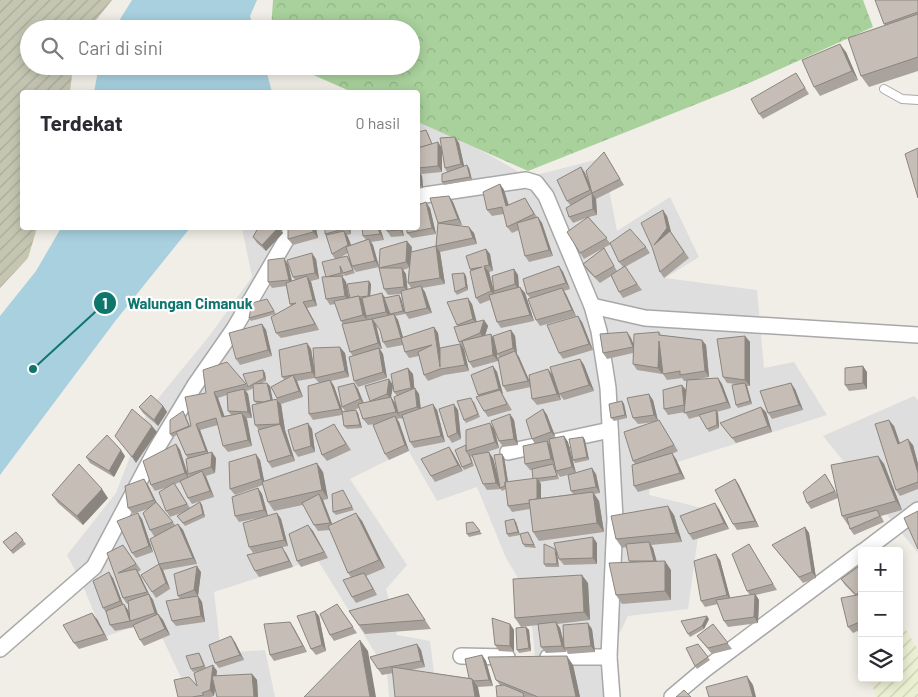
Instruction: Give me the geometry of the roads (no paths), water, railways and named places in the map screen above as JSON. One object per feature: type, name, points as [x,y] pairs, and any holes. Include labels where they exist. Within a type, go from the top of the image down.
[{"type":"street","points":[[420,196],[526,180],[536,183],[546,196],[592,306],[599,331],[606,378],[610,430],[614,520],[609,657],[612,697]]},
{"type":"street","points":[[0,649],[94,567],[157,448],[195,385],[234,329],[292,230]]},
{"type":"street","points":[[592,306],[645,318],[918,335]]},
{"type":"street","points":[[508,452],[610,430]]},
{"type":"street","points":[[870,547],[918,510]]},
{"type":"street","points":[[672,697],[704,670],[858,556]]},
{"type":"street","points":[[461,656],[609,657]]},
{"type":"lane","points":[[884,89],[902,99],[918,100]]},
{"type":"water","points":[[132,0],[257,0],[250,16],[251,20],[120,20]]},
{"type":"water","points":[[97,75],[267,75],[271,90],[94,90]]},
{"type":"water","points":[[60,230],[188,230],[116,320],[0,475],[0,316],[36,271]]},
{"type":"place","name":"Walungan Cimanuk","points":[[33,369]]}]
